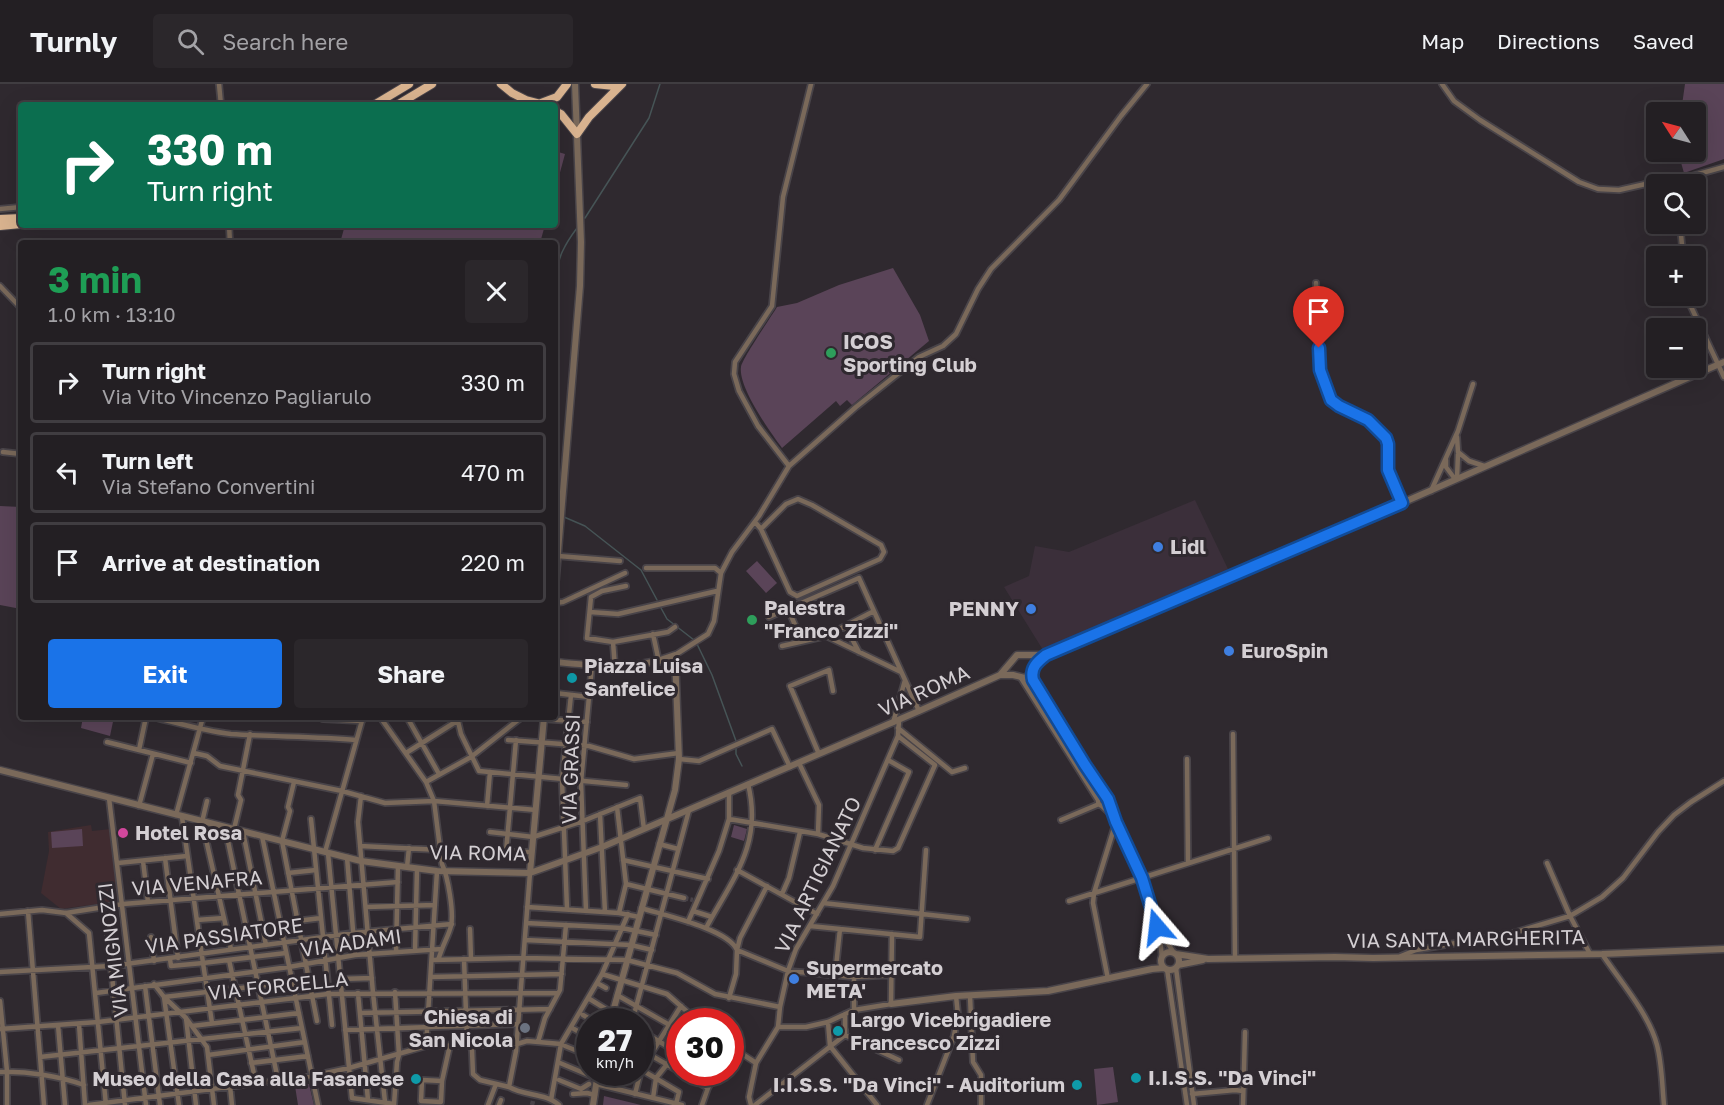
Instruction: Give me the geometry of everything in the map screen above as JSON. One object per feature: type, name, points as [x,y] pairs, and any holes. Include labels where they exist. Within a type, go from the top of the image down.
[{"type":"highway","points":[[379,102],[409,84]]},
{"type":"highway","points":[[407,100],[432,84]]},
{"type":"highway","points":[[403,102],[437,84]]},
{"type":"highway","points":[[501,84],[512,93],[534,102]]},
{"type":"highway","points":[[547,102],[557,97],[567,84]]},
{"type":"highway","points":[[595,84],[614,86],[620,84]]},
{"type":"highway","points":[[558,112],[577,134],[620,84]]},
{"type":"highway","points":[[0,219],[18,218]]},
{"type":"highway","points":[[0,226],[18,224]]},
{"type":"street","points":[[219,84],[221,102]]},
{"type":"street","points":[[575,84],[581,242],[580,286],[558,556],[620,561]]},
{"type":"street","points":[[789,466],[758,426],[739,391],[734,374],[735,362],[772,306],[783,197],[811,84]]},
{"type":"street","points":[[558,662],[615,668],[659,662],[675,655],[708,634],[714,621],[721,573],[732,552],[755,522],[789,466],[919,357],[944,346],[956,334],[978,289],[991,269],[1059,200],[1147,84]]},
{"type":"street","points":[[1442,84],[1454,101],[1480,120],[1580,182],[1598,189],[1618,190],[1646,184]]},
{"type":"street","points":[[1702,174],[1724,167]]},
{"type":"street","points":[[0,209],[18,207]]},
{"type":"street","points":[[1316,283],[1320,370],[1326,383],[1327,393],[1331,400],[1339,406],[1368,420],[1386,438],[1388,470],[1402,503]]},
{"type":"street","points":[[0,286],[18,305]]},
{"type":"street","points":[[1691,306],[1722,363],[1724,377]]},
{"type":"street","points":[[1021,678],[1046,655],[1431,491],[1456,478],[1722,363]]},
{"type":"street","points":[[1431,491],[1458,431],[1473,384]]},
{"type":"street","points":[[1456,478],[1458,431]]},
{"type":"street","points":[[1458,452],[1469,461],[1484,466]]},
{"type":"street","points":[[3,453],[18,454]]},
{"type":"street","points":[[1447,457],[1446,467],[1456,478]]},
{"type":"street","points":[[755,522],[761,529],[793,595],[797,596],[880,559],[884,552],[884,549],[812,505],[798,500],[786,504],[761,529]]},
{"type":"street","points":[[646,568],[715,568],[721,573]]},
{"type":"street","points":[[558,603],[625,573]]},
{"type":"street","points":[[769,617],[859,578],[919,711]]},
{"type":"street","points":[[626,586],[602,591],[591,597],[587,638],[613,642],[668,632],[675,627]]},
{"type":"street","points":[[590,612],[618,614],[717,591]]},
{"type":"street","points":[[788,609],[802,641]]},
{"type":"street","points":[[782,646],[826,636],[874,611]]},
{"type":"street","points":[[845,626],[859,652]]},
{"type":"street","points":[[653,634],[659,662]]},
{"type":"street","points":[[826,636],[901,672]]},
{"type":"street","points":[[613,642],[615,668]]},
{"type":"street","points":[[614,1008],[675,790],[679,756],[675,655]]},
{"type":"street","points":[[1046,655],[1017,655],[1010,664],[1013,675],[1021,678],[1100,803],[1115,820]]},
{"type":"street","points":[[1027,655],[1031,659],[1033,680],[1107,799],[1142,878],[1157,927],[1161,958],[1166,969],[1186,1105]]},
{"type":"street","name":"VIA ROMA","points":[[0,770],[361,861],[445,872],[530,873],[602,847],[919,711],[1000,675],[1010,664]]},
{"type":"street","name":"VIA GRASSI","points":[[586,911],[581,782],[592,665]]},
{"type":"street","points":[[819,754],[790,686],[829,670],[833,691]]},
{"type":"street","name":"VIA ROMA","points":[[1000,675],[1013,675]]},
{"type":"street","name":"VIA ARTIGIANATO","points":[[756,1063],[778,1027],[788,971],[796,949],[824,903],[898,736],[896,721],[905,680]]},
{"type":"street","points":[[558,693],[589,697]]},
{"type":"street","points":[[567,909],[562,780],[571,695]]},
{"type":"street","points":[[139,750],[145,720]]},
{"type":"street","points":[[165,720],[230,734],[356,740]]},
{"type":"street","points":[[202,720],[179,816],[194,898],[212,1023]]},
{"type":"street","points":[[362,720],[326,852],[332,887],[352,1098],[394,1104],[399,1055],[395,992]]},
{"type":"street","points":[[382,720],[426,782],[434,801],[452,924],[435,960],[431,978],[426,1046]]},
{"type":"street","points":[[409,720],[440,774]]},
{"type":"street","points":[[406,753],[456,720]]},
{"type":"street","points":[[457,720],[461,734],[479,771],[626,785]]},
{"type":"street","points":[[426,782],[471,757],[518,720]]},
{"type":"street","points":[[509,1087],[517,1044],[544,720]]},
{"type":"street","points":[[558,720],[587,722]]},
{"type":"street","points":[[508,740],[585,746],[634,759],[679,756],[699,761],[772,729],[790,767]]},
{"type":"street","points":[[898,729],[952,772],[965,768]]},
{"type":"street","points":[[234,830],[242,800],[238,795],[250,734]]},
{"type":"street","points":[[1233,734],[1235,959]]},
{"type":"street","points":[[729,819],[818,834],[863,848],[893,852],[898,848],[935,765],[898,736]]},
{"type":"street","points":[[506,852],[516,740]]},
{"type":"street","points":[[106,742],[191,763]]},
{"type":"street","points":[[194,753],[207,756],[220,766],[342,791],[385,803],[434,801],[536,810]]},
{"type":"street","points":[[139,806],[153,754]]},
{"type":"street","points":[[1187,759],[1188,863]]},
{"type":"street","points":[[875,850],[909,772],[888,760]]},
{"type":"street","points":[[799,763],[819,805],[818,834]]},
{"type":"street","points":[[487,806],[490,772]]},
{"type":"street","points":[[294,782],[288,807],[290,811],[282,841],[317,1021]]},
{"type":"street","points":[[1398,958],[1416,950],[1514,933],[1570,916],[1602,897],[1623,878],[1674,815],[1690,802],[1724,782]]},
{"type":"street","points":[[706,928],[746,854],[752,835],[753,805],[748,784]]},
{"type":"street","points":[[688,922],[708,879],[729,819],[729,792]]},
{"type":"street","points":[[361,796],[358,813],[361,861],[385,1102]]},
{"type":"street","points":[[1100,803],[1100,798],[1107,799],[1114,796]]},
{"type":"street","name":"VIA MIGNOZZI","points":[[109,798],[146,1105]]},
{"type":"street","points":[[490,832],[533,837],[564,828],[640,798],[644,829]]},
{"type":"street","points":[[1100,803],[1105,806],[1107,799]]},
{"type":"street","points":[[207,801],[202,822],[231,950]]},
{"type":"street","points":[[1061,820],[1100,803]]},
{"type":"street","points":[[617,807],[626,884],[619,913]]},
{"type":"street","points":[[636,1006],[689,810]]},
{"type":"street","points":[[600,814],[605,912]]},
{"type":"street","points":[[311,819],[332,1025]]},
{"type":"street","points":[[1108,980],[1093,903],[1115,820]]},
{"type":"street","points":[[225,827],[278,1080]]},
{"type":"street","points":[[243,832],[266,945]]},
{"type":"street","points":[[782,894],[789,878],[800,832]]},
{"type":"street","points":[[262,836],[318,1105]]},
{"type":"street","points":[[1069,901],[1268,838]]},
{"type":"street","points":[[659,844],[678,849]]},
{"type":"street","points":[[360,846],[441,850]]},
{"type":"street","points":[[407,867],[409,849]]},
{"type":"street","points":[[810,926],[920,937],[926,850]]},
{"type":"street","points":[[493,852],[532,852]]},
{"type":"street","points":[[118,863],[187,856]]},
{"type":"street","points":[[347,857],[355,955]]},
{"type":"street","points":[[165,858],[178,958]]},
{"type":"street","points":[[623,860],[708,879]]},
{"type":"street","points":[[143,861],[148,902]]},
{"type":"street","points":[[1547,863],[1570,916],[1590,954]]},
{"type":"street","points":[[396,952],[398,866]]},
{"type":"street","points":[[415,950],[417,869]]},
{"type":"street","points":[[288,873],[316,870]]},
{"type":"street","points":[[737,870],[817,914]]},
{"type":"street","points":[[435,960],[432,948],[437,871]]},
{"type":"street","name":"VIA VENAFRA","points":[[0,914],[42,910],[66,913],[123,904],[398,882]]},
{"type":"street","points":[[626,884],[684,898]]},
{"type":"street","points":[[729,998],[736,974],[740,938],[767,886]]},
{"type":"street","points":[[824,903],[968,919]]},
{"type":"street","points":[[366,907],[435,904]]},
{"type":"street","points":[[527,907],[639,916]]},
{"type":"street","points":[[641,908],[706,928],[734,943],[737,950],[788,971],[854,977],[891,975]]},
{"type":"street","points":[[28,911],[44,1105]]},
{"type":"street","points":[[693,911],[712,917]]},
{"type":"street","points":[[66,913],[89,933],[106,1104]]},
{"type":"street","points":[[551,1100],[563,1045],[602,974],[628,914]]},
{"type":"street","points":[[197,920],[224,918]]},
{"type":"street","points":[[297,921],[321,918]]},
{"type":"street","points":[[526,923],[635,929],[656,935]]},
{"type":"street","name":"VIA PASSIATORE","points":[[0,972],[94,968],[368,931],[452,924]]},
{"type":"street","points":[[538,1042],[558,993],[564,958],[566,925]]},
{"type":"street","points":[[1157,927],[1179,959],[1177,966],[1194,1105]]},
{"type":"street","points":[[470,929],[471,959]]},
{"type":"street","points":[[835,976],[840,929]]},
{"type":"street","points":[[891,1004],[892,934]]},
{"type":"street","points":[[108,936],[125,1103]]},
{"type":"street","points":[[151,937],[154,961]]},
{"type":"street","points":[[525,940],[631,945],[652,950]]},
{"type":"street","name":"VIA ADAMI","points":[[96,993],[289,967],[338,957],[442,949]]},
{"type":"street","name":"VIA SANTA MARGHERITA","points":[[1175,954],[1208,959],[1398,958],[1724,949]]},
{"type":"street","points":[[170,959],[171,966],[286,953]]},
{"type":"street","points":[[1152,969],[1165,953],[1175,954]]},
{"type":"street","points":[[1602,954],[1641,1010],[1657,1043],[1664,1105]]},
{"type":"street","points":[[435,960],[523,958],[627,960],[677,973],[715,994],[780,1007]]},
{"type":"street","points":[[464,959],[467,1040],[472,1050],[473,1074],[476,1079],[509,1087],[534,1099],[551,1100],[559,1105]]},
{"type":"street","name":"VIA SANTA MARGHERITA","points":[[1177,966],[1208,959]]},
{"type":"street","points":[[229,960],[256,1083]]},
{"type":"street","points":[[778,1027],[806,1027],[828,1022],[854,1010],[891,1004],[956,996],[1048,991],[1152,969],[1177,966]]},
{"type":"street","points":[[431,978],[562,974]]},
{"type":"street","points":[[602,974],[667,994],[683,1008]]},
{"type":"street","points":[[854,977],[854,1010]]},
{"type":"street","points":[[340,979],[372,978]]},
{"type":"street","points":[[164,997],[292,982]]},
{"type":"street","points":[[597,982],[606,988]]},
{"type":"street","points":[[154,984],[164,997],[181,1012],[202,1040],[208,1055],[214,1105]]},
{"type":"street","points":[[145,987],[160,1105]]},
{"type":"street","name":"VIA FORCELLA","points":[[1,1029],[80,1024],[342,993],[558,993]]},
{"type":"street","points":[[358,993],[368,1100]]},
{"type":"street","points":[[617,995],[666,1022]]},
{"type":"street","points":[[927,1105],[954,1036],[957,1015],[956,996]]},
{"type":"street","points":[[970,996],[973,1062],[981,1075],[981,1105]]},
{"type":"street","points":[[164,997],[179,1105]]},
{"type":"street","points":[[588,998],[605,1008]]},
{"type":"street","points":[[0,1001],[7,1071],[7,1105]]},
{"type":"street","points":[[360,1013],[550,1008]]},
{"type":"street","points":[[192,1026],[299,1013]]},
{"type":"street","points":[[845,1014],[845,1035]]},
{"type":"street","points":[[186,1018],[196,1105]]},
{"type":"street","points":[[828,1022],[830,1046],[877,1105]]},
{"type":"street","points":[[58,1024],[65,1105]]},
{"type":"street","points":[[80,1024],[87,1105],[125,1103],[145,1098],[312,1076],[365,1064],[426,1046],[517,1044],[527,1041],[563,1045],[576,1050]]},
{"type":"street","points":[[345,1030],[518,1024]]},
{"type":"street","points":[[40,1057],[302,1028]]},
{"type":"street","points":[[654,1050],[666,1029]]},
{"type":"street","points":[[1243,1105],[1245,1032]]},
{"type":"street","points":[[744,1056],[756,1063],[749,1097],[753,1105],[845,1035]]},
{"type":"street","points":[[845,1035],[899,1060]]},
{"type":"street","points":[[654,1038],[666,1044]]},
{"type":"street","points":[[208,1055],[305,1042]]},
{"type":"street","points":[[442,1081],[422,1080],[419,1103],[441,1102],[442,1081],[450,1046]]},
{"type":"street","points":[[251,1063],[308,1056]]},
{"type":"street","points":[[560,1064],[576,1069]]},
{"type":"street","points":[[653,1098],[656,1078],[666,1065]]},
{"type":"street","points":[[0,1072],[63,1078],[84,1085]]},
{"type":"street","points":[[603,1086],[679,1104],[679,1092],[656,1078]]},
{"type":"street","points":[[559,1080],[581,1089],[588,1086]]},
{"type":"street","points":[[488,1105],[496,1084]]},
{"type":"street","points":[[230,1086],[232,1105]]},
{"type":"street","points":[[587,1093],[592,1086]]},
{"type":"street","points":[[593,1086],[593,1105]]},
{"type":"street","points":[[635,1094],[637,1086]]},
{"type":"street","points":[[702,1105],[708,1088],[704,1086]]},
{"type":"street","points":[[1192,1094],[1243,1091]]},
{"type":"street","points":[[573,1094],[594,1095]]},
{"type":"shaded area","points":[[1685,84],[1724,84],[1724,159],[1684,173],[1681,162],[1706,162],[1706,102],[1682,102]]},
{"type":"shaded area","points":[[558,152],[565,154],[558,180]]},
{"type":"shaded area","points":[[344,228],[544,228],[541,240],[341,240]]},
{"type":"shaded area","name":"ICOS Sporting Club","points":[[893,268],[920,315],[929,341],[852,405],[847,400],[840,406],[836,401],[782,448],[744,386],[741,367],[751,347],[777,307],[797,303],[839,285]]},
{"type":"shaded area","points":[[1195,500],[1228,569],[1043,650],[1004,587],[1029,576],[1035,546],[1069,552]]},
{"type":"shaded area","points":[[0,506],[18,507],[18,608],[0,605]]},
{"type":"shaded area","points":[[757,561],[777,583],[766,593],[746,571]]},
{"type":"shaded area","points":[[82,720],[113,720],[110,736],[81,728]]},
{"type":"shaded area","points":[[91,825],[92,831],[111,829],[119,901],[61,909],[41,893],[49,851],[48,832]]},
{"type":"shaded area","points":[[734,825],[747,829],[744,841],[731,837]]},
{"type":"shaded area","points":[[82,829],[83,846],[52,848],[51,832]]},
{"type":"shaded area","points":[[1113,1067],[1118,1102],[1097,1105],[1094,1069]]},
{"type":"shaded area","points":[[309,1084],[314,1105],[298,1105],[295,1086]]},
{"type":"shaded area","points":[[604,1096],[641,1105],[603,1105]]},
{"type":"waterway","points":[[585,218],[649,118],[660,84]]},
{"type":"waterway","points":[[558,263],[577,228]]},
{"type":"waterway","points":[[564,517],[585,526],[641,570],[657,600]]},
{"type":"waterway","points":[[661,608],[667,619],[694,640]]},
{"type":"waterway","points":[[697,644],[712,675],[736,741]]},
{"type":"waterway","points":[[736,748],[736,754],[742,766]]},
{"type":"tunnel","points":[[684,898],[693,900]]},
{"type":"tunnel","points":[[532,1105],[533,1101]]},
{"type":"place","name":"ICOS Sporting Club","points":[[831,353]]},
{"type":"place","name":"Lidl","points":[[1158,547]]},
{"type":"place","name":"PENNY","points":[[1031,609]]},
{"type":"place","name":"Palestra \"Franco Zizzi\"","points":[[752,620]]},
{"type":"place","name":"EuroSpin","points":[[1229,651]]},
{"type":"place","name":"Piazza Luisa Sanfelice","points":[[572,678]]},
{"type":"place","name":"Hotel Rosa","points":[[123,833]]},
{"type":"place","name":"Supermercato META'","points":[[794,979]]},
{"type":"place","name":"Chiesa di San Nicola","points":[[525,1028]]},
{"type":"place","name":"Largo Vicebrigadiere Francesco Zizzi","points":[[838,1031]]},
{"type":"place","name":"I.I.S.S. \"Da Vinci\"","points":[[1136,1078]]},
{"type":"place","name":"Museo della Casa alla Fasanese","points":[[416,1079]]},
{"type":"place","name":"I.I.S.S. \"Da Vinci\" - Auditorium","points":[[1077,1085]]},
{"type":"route","points":[[1157,927],[1142,878],[1108,799],[1033,680],[1031,673],[1034,666],[1046,655],[1402,503],[1388,470],[1389,450],[1386,438],[1368,420],[1331,400],[1320,370],[1319,348]]}]
